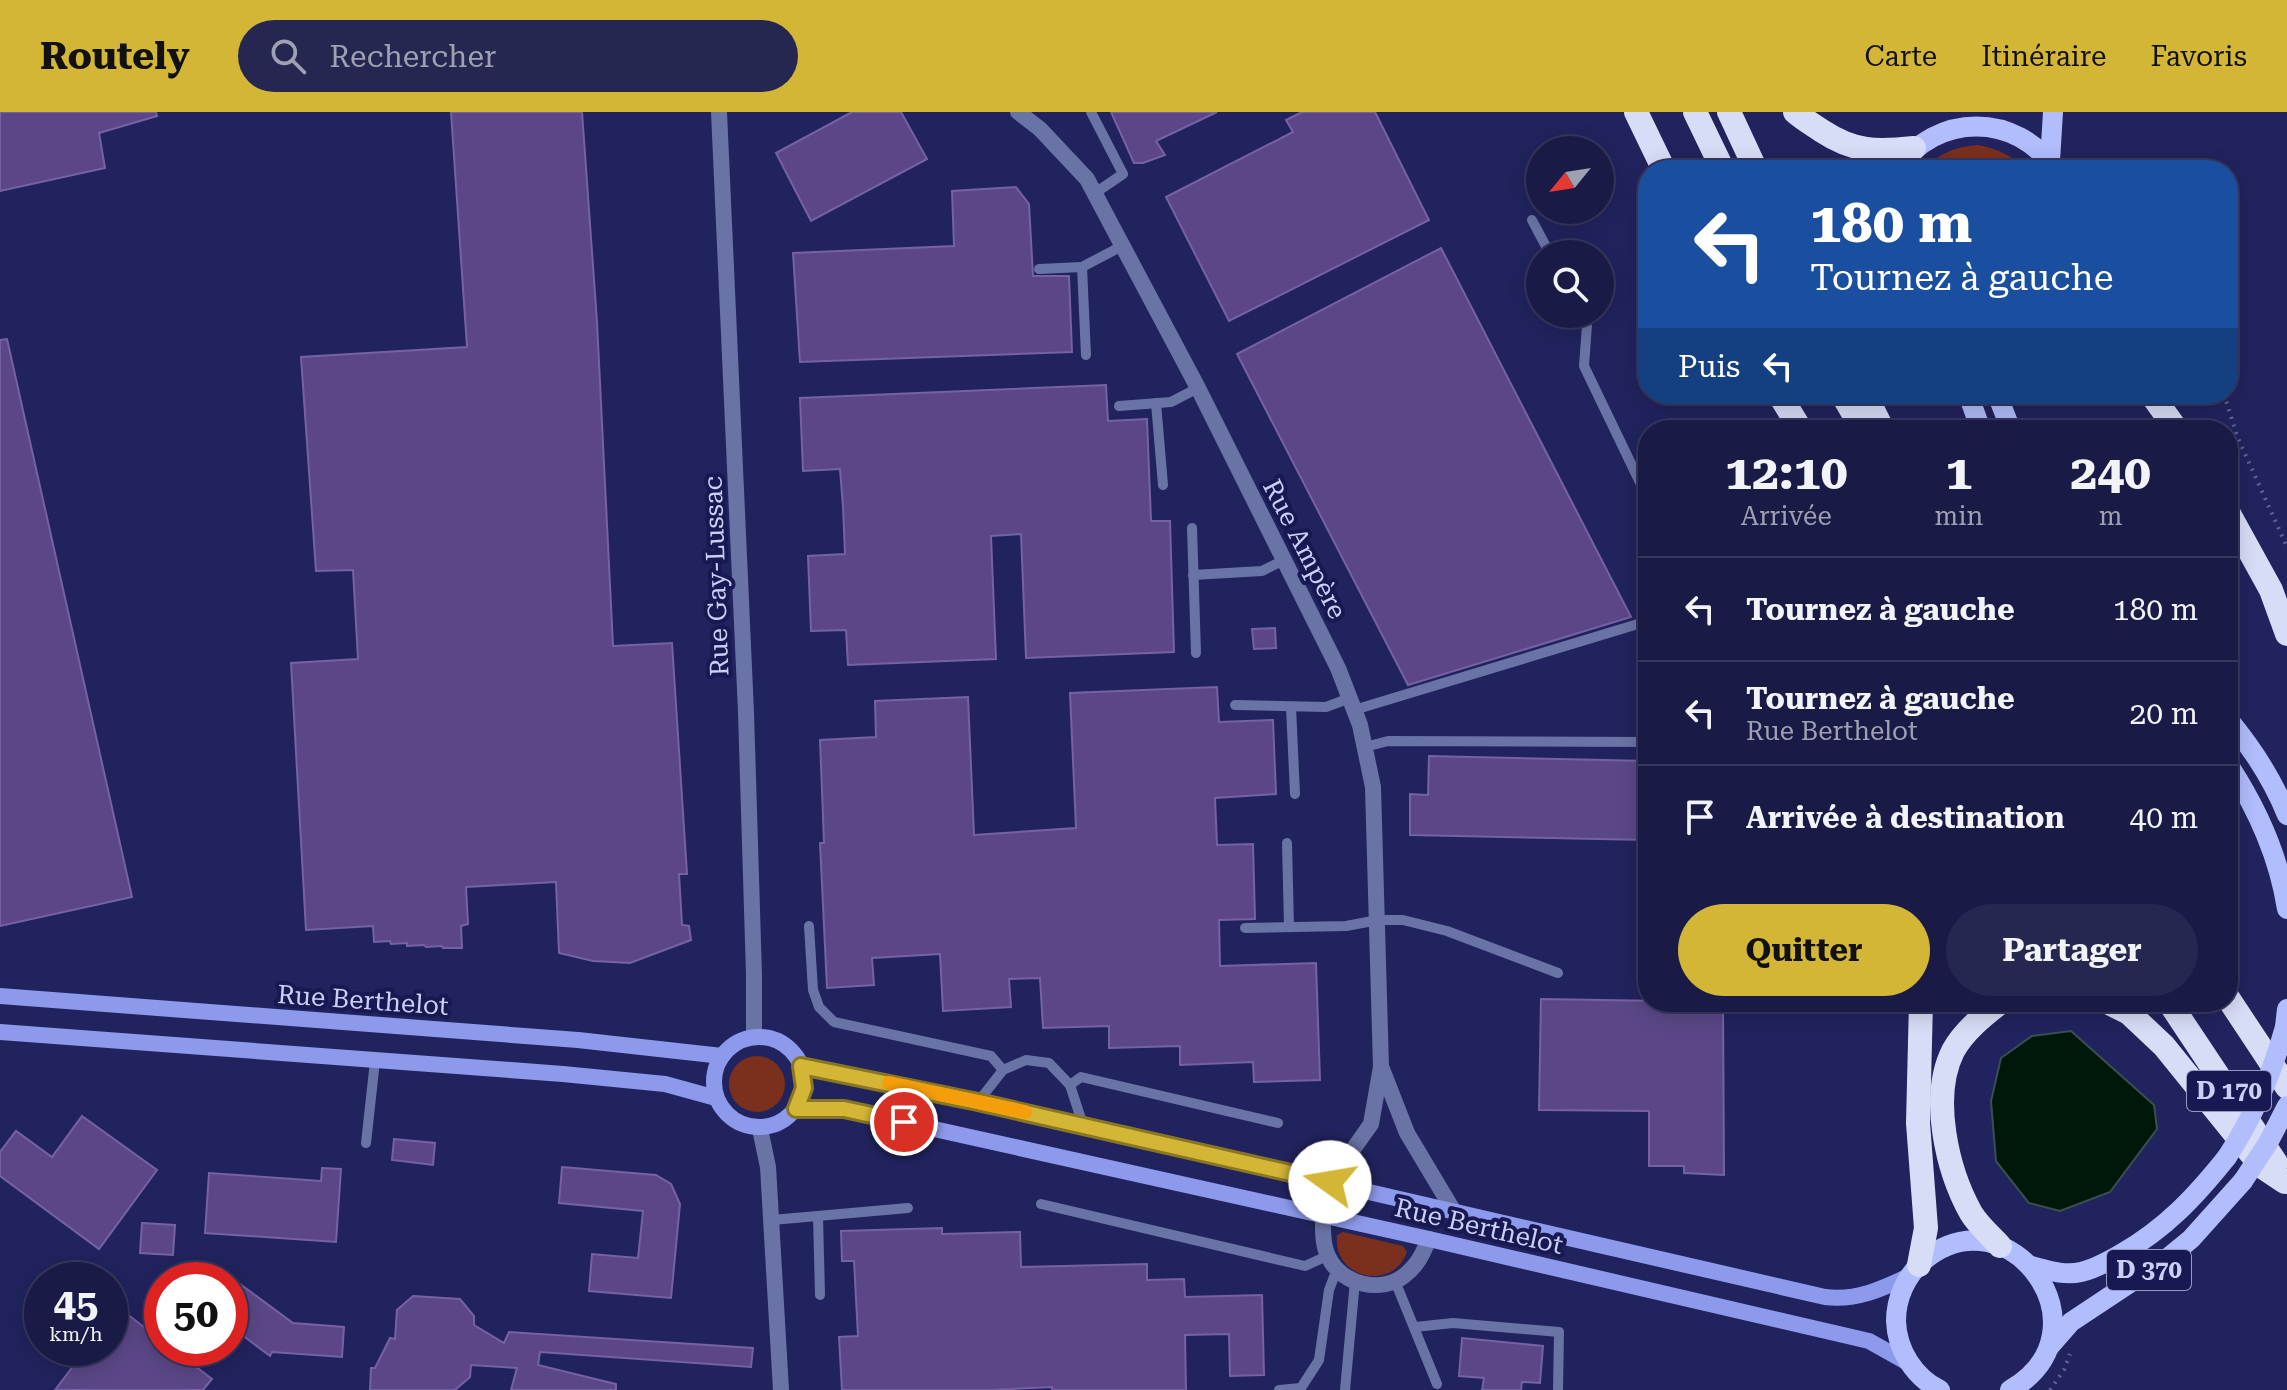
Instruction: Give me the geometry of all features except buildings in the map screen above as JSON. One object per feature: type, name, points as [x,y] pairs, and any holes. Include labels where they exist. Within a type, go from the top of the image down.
[{"type":"highway","points":[[1636,112],[1659,160]]},
{"type":"highway","points":[[1695,112],[1718,160]]},
{"type":"highway","points":[[1729,112],[1751,160]]},
{"type":"highway","points":[[1795,112],[1850,146],[1874,150],[1914,148]]},
{"type":"highway","points":[[2238,530],[2271,590],[2287,634]]},
{"type":"highway","points":[[1914,1271],[1926,1228],[1918,1123],[1921,1012]]},
{"type":"highway","points":[[1989,1012],[1975,1023],[1952,1052],[1943,1088],[1945,1141],[1972,1215],[2000,1246]]},
{"type":"highway","points":[[2127,1012],[2164,1046],[2261,1166],[2286,1183]]},
{"type":"highway","name":"D 170","points":[[2176,1012],[2270,1152],[2286,1183]]},
{"type":"highway","name":"D 170","points":[[2237,1012],[2287,1087]]},
{"type":"main road","points":[[2052,160],[2053,112]]},
{"type":"main road","points":[[1905,160],[1922,140],[1943,128],[1985,117],[2023,135],[2048,160]]},
{"type":"main road","points":[[2238,733],[2259,762],[2287,815]]},
{"type":"main road","points":[[2238,779],[2260,820],[2275,859],[2287,909]]},
{"type":"main road","name":"Rue Berthelot","points":[[0,996],[578,1040],[722,1056]]},
{"type":"main road","name":"D 370","points":[[2031,1266],[2082,1272],[2142,1242],[2173,1219],[2200,1191],[2245,1129],[2266,1087],[2286,1018]]},
{"type":"main road","points":[[0,1032],[563,1074],[665,1084],[716,1098]]},
{"type":"main road","points":[[754,1037],[777,1041],[787,1047],[801,1066],[804,1088],[796,1109],[787,1118],[760,1129],[730,1118],[716,1098],[713,1085],[714,1073],[722,1056],[733,1045],[754,1037]]},
{"type":"main road","name":"Rue Berthelot","points":[[801,1066],[1083,1125],[1825,1297],[1851,1298],[1882,1289],[1914,1271]]},
{"type":"main road","name":"D 370","points":[[2048,1349],[2071,1322],[2191,1239],[2243,1181],[2287,1106]]},
{"type":"main road","name":"Rue Berthelot","points":[[796,1109],[844,1109],[1429,1239],[1869,1341],[1910,1364]]},
{"type":"main road","points":[[1930,1387],[1910,1364],[1900,1343],[1896,1320],[1899,1297],[1914,1271],[1939,1250],[1975,1242],[2000,1246],[2022,1258],[2044,1284],[2051,1305],[2052,1327],[2048,1349],[2032,1373],[2010,1390]]},
{"type":"street","name":"Rue Gay-Lussac","points":[[719,112],[746,712],[754,1037]]},
{"type":"street","name":"Rue Ampère","points":[[1018,112],[1040,129],[1087,179],[1124,245],[1338,668],[1365,747],[1373,787],[1381,1067],[1371,1124],[1330,1182]]},
{"type":"street","name":"Rue Ampère","points":[[1381,1067],[1407,1133],[1453,1210]]},
{"type":"street","points":[[760,1129],[768,1167],[781,1390]]},
{"type":"street","points":[[1323,1215],[1332,1262],[1355,1281],[1368,1285],[1404,1277],[1420,1259],[1429,1239]]},
{"type":"lane","points":[[1091,112],[1123,174],[1095,193]]},
{"type":"lane","points":[[1039,269],[1082,267],[1124,245]]},
{"type":"lane","points":[[1082,267],[1086,355]]},
{"type":"lane","points":[[1587,328],[1584,366],[1638,478]]},
{"type":"lane","points":[[1119,406],[1171,402],[1198,388]]},
{"type":"lane","points":[[1156,403],[1163,485]]},
{"type":"lane","points":[[1192,528],[1196,653]]},
{"type":"lane","points":[[1193,575],[1262,571],[1284,560]]},
{"type":"lane","points":[[1235,705],[1326,707],[1352,704],[1638,624]]},
{"type":"lane","points":[[1291,707],[1295,794]]},
{"type":"lane","points":[[1365,747],[1388,741],[1638,742]]},
{"type":"lane","points":[[1287,843],[1289,927]]},
{"type":"lane","points":[[1245,928],[1346,926],[1378,920],[1403,920],[1447,931],[1558,973]]},
{"type":"lane","points":[[809,926],[813,990],[819,1007],[834,1022],[991,1056],[1003,1070]]},
{"type":"lane","points":[[978,1102],[1003,1070],[1026,1060],[1049,1063],[1070,1085],[1083,1125]]},
{"type":"lane","points":[[366,1143],[375,1061]]},
{"type":"lane","points":[[1070,1085],[1081,1077],[1278,1123]]},
{"type":"lane","points":[[1041,1204],[1305,1266],[1332,1262],[1319,1360],[1301,1389],[1279,1390]]},
{"type":"lane","points":[[772,1220],[908,1208]]},
{"type":"lane","points":[[818,1216],[820,1295]]},
{"type":"lane","points":[[1345,1390],[1355,1281]]},
{"type":"lane","points":[[1395,1281],[1437,1384]]},
{"type":"lane","points":[[1415,1327],[1453,1323],[1559,1332],[1558,1390]]},
{"type":"path","points":[[2238,438],[2287,547]]},
{"type":"shaded area","points":[[1978,145],[1992,148],[2015,160],[1934,160],[1962,147]]},
{"type":"shaded area","points":[[2071,1031],[2154,1105],[2157,1129],[2110,1192],[2060,1211],[2029,1203],[1996,1161],[1991,1101],[2001,1058],[2032,1036]]},
{"type":"shaded area","points":[[757,1056],[777,1064],[785,1084],[777,1104],[757,1112],[737,1104],[729,1084],[737,1064]]},
{"type":"shaded area","points":[[1343,1232],[1403,1246],[1407,1252],[1389,1273],[1364,1275],[1344,1262],[1338,1250],[1337,1235]]},
{"type":"slow traffic","points":[[889,1083],[1025,1112]]},
{"type":"route","points":[[904,1122],[844,1109],[796,1109],[804,1088],[801,1066],[978,1102],[1330,1182]]}]
